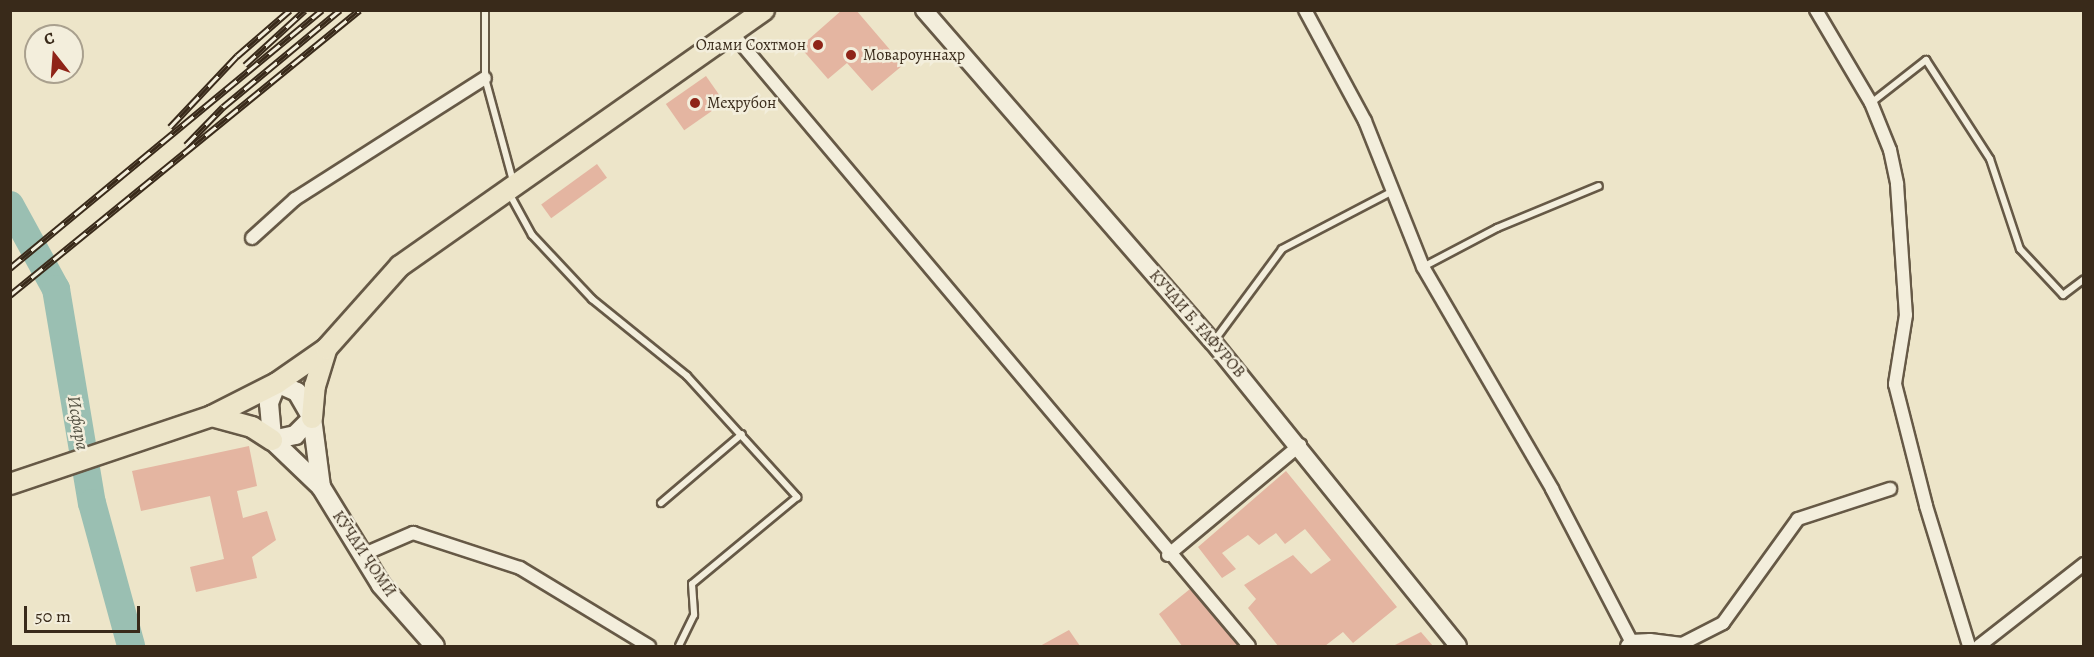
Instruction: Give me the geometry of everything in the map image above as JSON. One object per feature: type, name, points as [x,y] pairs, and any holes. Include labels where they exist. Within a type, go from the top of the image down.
[{"type":"main road","points":[[10,484],[212,416],[277,383],[326,349],[400,266],[512,190],[764,10]]},
{"type":"main road","points":[[212,416],[252,427],[272,440],[295,435],[312,418],[315,386],[326,349]]},
{"type":"main road","points":[[272,440],[269,403],[277,383]]},
{"type":"main road","name":"КӮЧАИ ҶОМӢ","points":[[277,383],[297,392],[312,418],[321,487]]},
{"type":"main road","name":"КӮЧАИ ҶОМӢ","points":[[272,440],[321,487],[381,585],[435,646]]},
{"type":"street","name":"КУЧАИ Б. ҒАФУРОВ","points":[[924,10],[1300,445],[1458,646]]},
{"type":"street","points":[[1305,10],[1365,121],[1391,192],[1423,267],[1552,489],[1629,644],[1682,644],[1723,623],[1798,519],[1890,489]]},
{"type":"street","points":[[1816,10],[1871,103],[1890,150],[1897,184],[1906,315],[1895,384],[1926,506],[1969,646]]},
{"type":"street","points":[[733,34],[1168,555],[1249,646]]},
{"type":"street","points":[[252,238],[295,199],[486,78]]},
{"type":"street","points":[[1168,555],[1300,445]]},
{"type":"street","points":[[362,555],[413,533],[520,568],[650,646]]},
{"type":"street","points":[[1979,646],[2084,564]]},
{"type":"lane","points":[[485,10],[486,78],[512,190],[532,234],[592,299],[687,376],[797,496],[692,584],[694,615],[679,646]]},
{"type":"lane","points":[[1871,103],[1926,60],[1990,159],[2020,249],[2063,295],[2084,279]]},
{"type":"lane","points":[[1423,267],[1497,228],[1599,186]]},
{"type":"lane","points":[[1213,342],[1282,249],[1391,192]]},
{"type":"lane","points":[[662,503],[742,434]]},
{"type":"building","name":"Мовароуннаҳр","points":[[842,10],[856,10],[903,65],[872,91],[847,63],[828,79],[800,47]]},
{"type":"building","name":"Меҳрубон","points":[[706,76],[724,102],[684,130],[666,104]]},
{"type":"building","points":[[597,164],[607,178],[551,218],[541,205]]},
{"type":"building","points":[[249,446],[257,486],[237,491],[243,518],[267,511],[276,540],[252,557],[257,578],[196,592],[190,567],[224,559],[210,496],[141,511],[132,471]]},
{"type":"building","points":[[1286,471],[1397,607],[1353,643],[1343,632],[1325,646],[1278,646],[1248,608],[1256,599],[1244,585],[1293,555],[1311,574],[1331,560],[1305,529],[1285,544],[1276,533],[1259,545],[1248,535],[1222,553],[1236,569],[1222,578],[1198,547]]},
{"type":"building","points":[[1190,589],[1239,646],[1182,646],[1159,614]]},
{"type":"building","points":[[1069,630],[1080,646],[1040,646]]},
{"type":"building","points":[[1421,632],[1433,646],[1393,646]]},
{"type":"waterway","name":"Исфара","points":[[10,205],[56,289],[92,503],[131,646]]},
{"type":"railway","points":[[170,127],[237,56],[290,10]]},
{"type":"railway","points":[[245,65],[305,10]]},
{"type":"railway","points":[[10,268],[322,10]]},
{"type":"railway","points":[[186,145],[223,107],[340,10]]},
{"type":"railway","points":[[10,295],[360,10]]},
{"type":"place","name":"Олами Сохтмон","points":[[818,45]]},
{"type":"place","name":"Мовароуннаҳр","points":[[851,55]]},
{"type":"place","name":"Меҳрубон","points":[[695,103]]}]
